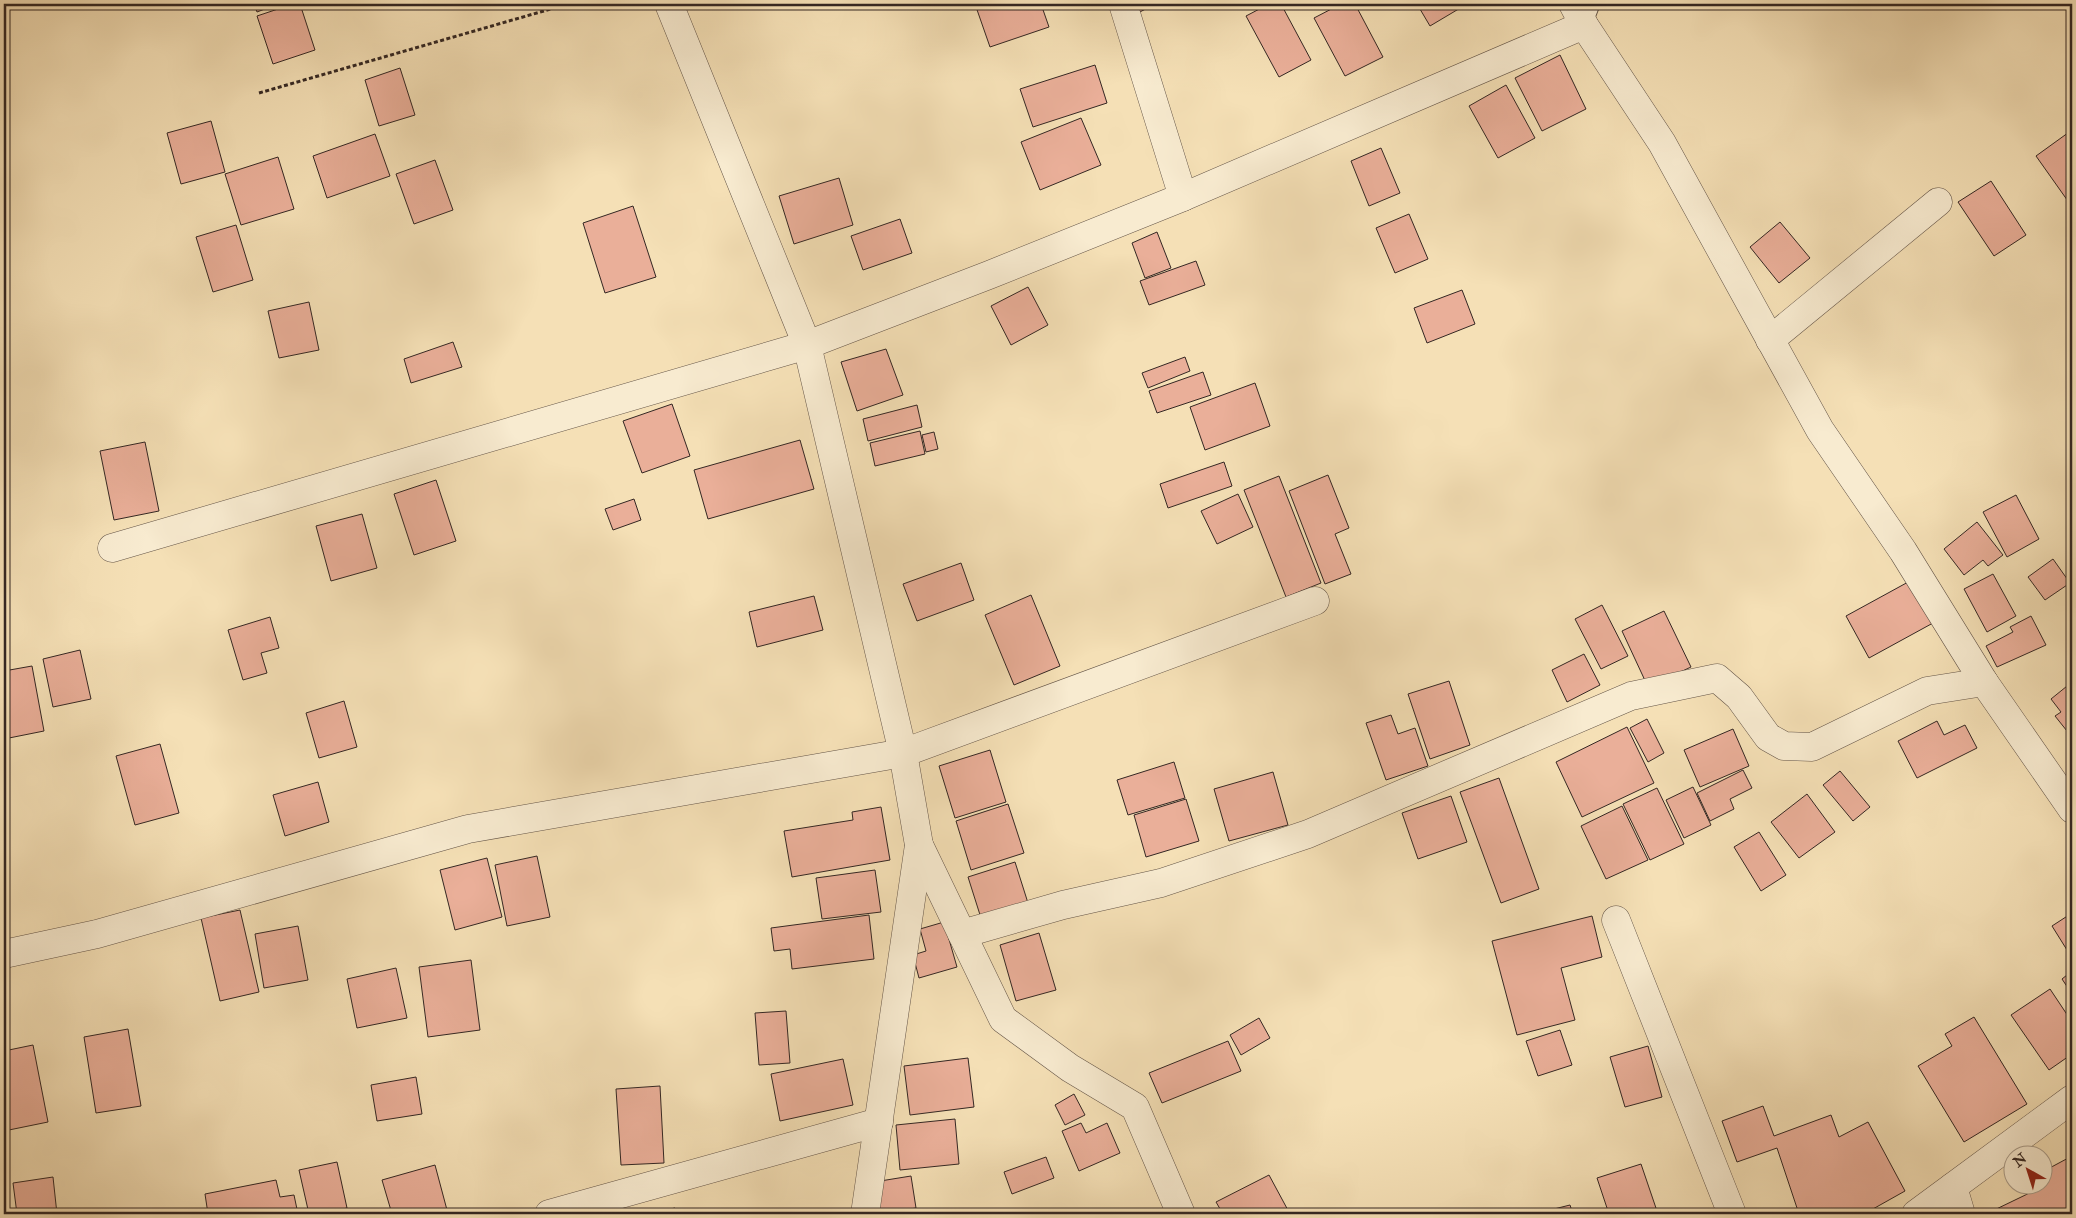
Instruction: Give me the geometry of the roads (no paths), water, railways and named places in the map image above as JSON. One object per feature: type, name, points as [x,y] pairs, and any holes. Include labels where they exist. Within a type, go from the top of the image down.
[{"type":"street","points":[[669,4],[807,345],[903,753],[919,845],[1004,1019],[1070,1068],[1135,1107],[1181,1214]]},
{"type":"street","points":[[1123,4],[1183,197]]},
{"type":"street","points":[[112,548],[807,345],[989,275],[1183,197],[1583,11],[1662,143],[1820,430],[1904,551],[1984,682],[2072,809]]},
{"type":"street","points":[[1770,340],[1938,202]]},
{"type":"street","points":[[4,954],[97,934],[468,829],[903,753],[1315,601]]},
{"type":"street","points":[[962,934],[1063,905],[1161,883],[1308,834],[1631,696],[1717,678],[1739,698],[1768,737],[1784,746],[1812,747],[1927,691],[1984,682]]},
{"type":"street","points":[[865,1214],[919,845]]},
{"type":"street","points":[[1616,920],[1732,1214]]},
{"type":"street","points":[[1916,1214],[2072,1099]]},
{"type":"street","points":[[550,1214],[879,1122]]},
{"type":"street","points":[[1952,1187],[1961,1214]]}]
